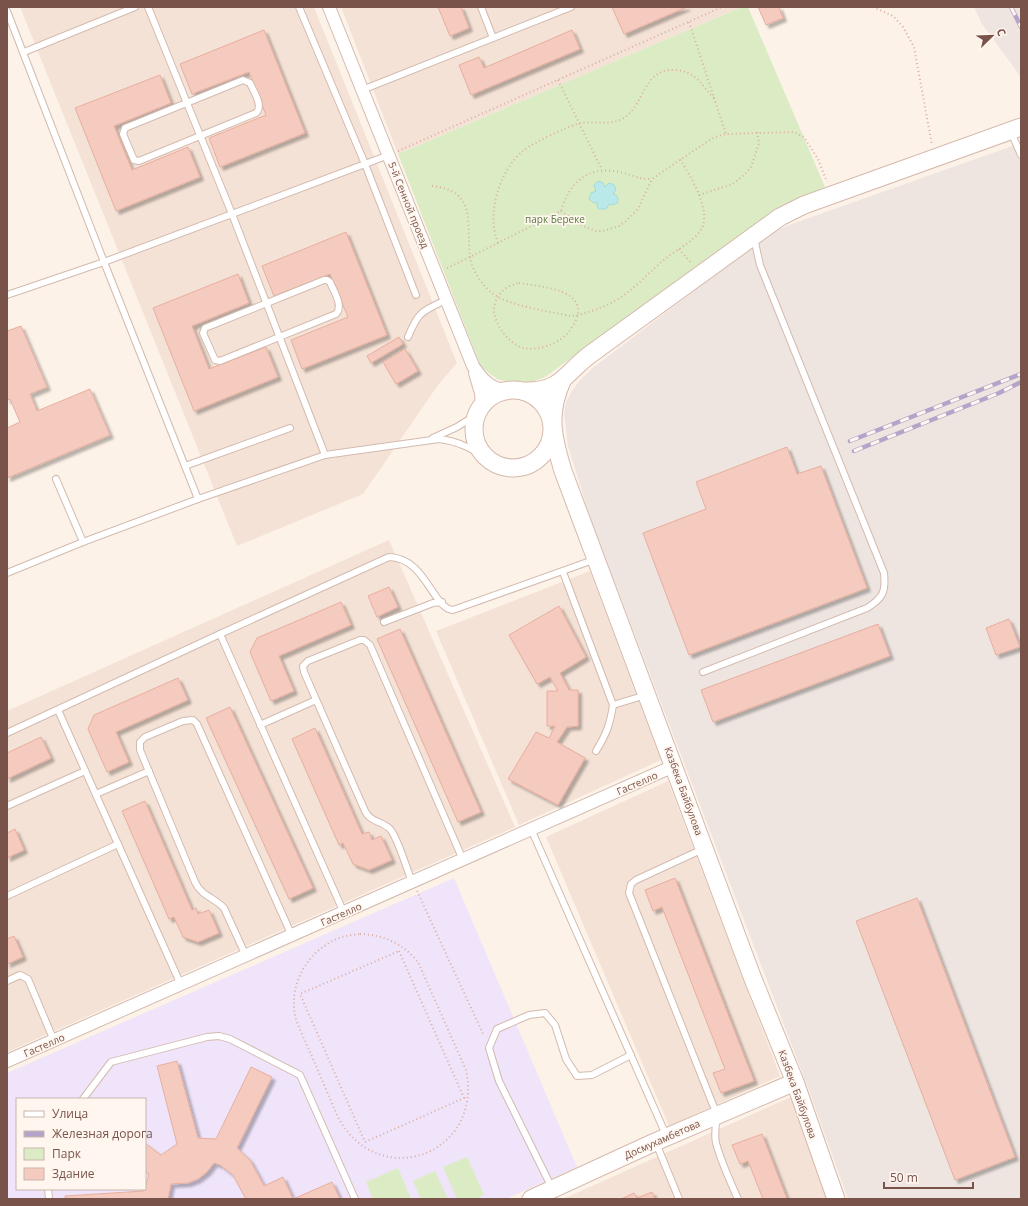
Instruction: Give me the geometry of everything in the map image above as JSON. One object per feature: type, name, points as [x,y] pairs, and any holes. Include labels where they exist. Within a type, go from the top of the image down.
[{"type":"street","name":"5-й Сенной проезд","points":[[329,7],[473,366],[488,383],[495,388],[504,390]]},
{"type":"street","points":[[479,410],[491,396],[504,390],[515,389],[526,391],[548,389],[562,381],[588,356],[780,217],[804,205],[1016,129]]},
{"type":"street","points":[[473,366],[480,388],[479,410],[474,427],[475,440],[481,451],[489,460],[506,468],[536,465],[548,466],[556,468],[566,477]]},
{"type":"street","name":"Казбека Байбулова","points":[[562,381],[555,400],[552,430],[566,477],[753,979],[795,1082],[836,1199]]},
{"type":"street","points":[[524,466],[535,461],[544,453],[550,442],[552,430],[551,418],[546,406],[537,397],[526,391]]},
{"type":"street","name":"Гастелло","points":[[7,1062],[674,766]]},
{"type":"street","name":"Досмухамбетова","points":[[531,1199],[661,1139],[795,1082]]},
{"type":"lane","points":[[24,52],[135,7]]},
{"type":"lane","points":[[148,7],[232,214],[325,455]]},
{"type":"lane","points":[[299,7],[365,164],[416,295]]},
{"type":"lane","points":[[481,7],[493,38]]},
{"type":"lane","points":[[362,90],[571,7]]},
{"type":"lane","points":[[7,11],[198,499]]},
{"type":"lane","points":[[243,80],[250,83],[259,106],[259,110],[256,114],[200,136],[137,161],[133,158],[123,134],[124,129],[127,127],[186,102],[243,80]]},
{"type":"lane","points":[[1016,129],[1021,155]]},
{"type":"lane","points":[[7,294],[104,262],[389,155]]},
{"type":"lane","points":[[703,672],[867,608],[876,602],[882,595],[885,586],[884,573],[760,265],[753,237]]},
{"type":"lane","points":[[327,280],[330,282],[339,306],[339,310],[336,314],[280,337],[218,362],[214,358],[203,334],[206,327],[321,281],[327,280]]},
{"type":"lane","points":[[408,337],[414,321],[420,313],[446,300]]},
{"type":"lane","points":[[428,440],[458,427],[479,410]]},
{"type":"lane","points":[[185,466],[290,428]]},
{"type":"lane","points":[[7,573],[83,542],[198,499],[325,455],[428,440],[444,440],[461,444],[489,460]]},
{"type":"lane","points":[[56,479],[83,542]]},
{"type":"lane","points":[[7,733],[388,557],[406,561],[415,568],[447,608],[453,610],[563,572],[597,558]]},
{"type":"lane","points":[[563,572],[613,706],[611,720],[606,736],[596,751]]},
{"type":"lane","points":[[384,622],[433,603],[442,602]]},
{"type":"lane","points":[[220,634],[344,913]]},
{"type":"lane","points":[[412,882],[390,830],[382,824],[369,818],[366,814],[304,672],[303,666],[305,663],[357,641],[364,640],[370,645],[463,860]]},
{"type":"lane","points":[[613,706],[648,694]]},
{"type":"lane","points":[[260,725],[316,700]]},
{"type":"lane","points":[[58,710],[180,985]]},
{"type":"lane","points":[[246,956],[224,908],[221,904],[200,891],[140,750],[140,742],[142,740],[183,720],[193,720],[197,724],[292,936]]},
{"type":"lane","points":[[7,806],[86,771]]},
{"type":"lane","points":[[96,794],[149,771]]},
{"type":"lane","points":[[531,829],[631,1054],[661,1139],[679,1199]]},
{"type":"lane","points":[[7,896],[118,844]]},
{"type":"lane","points":[[705,849],[636,880],[631,884],[629,893],[717,1115],[715,1130],[716,1143],[724,1167],[738,1199]]},
{"type":"lane","points":[[7,980],[20,975],[28,979],[54,1041]]},
{"type":"lane","points":[[553,1189],[499,1081],[489,1048],[496,1029],[529,1015],[545,1013],[555,1025],[566,1059],[577,1076],[592,1075],[631,1054]]},
{"type":"lane","points":[[84,1098],[111,1062],[206,1037],[219,1036],[230,1039],[300,1075],[355,1199]]},
{"type":"path","points":[[389,155],[722,7]]},
{"type":"path","points":[[873,7],[893,16],[903,27],[914,47],[934,158]]},
{"type":"path","points":[[689,22],[726,134]]},
{"type":"path","points":[[498,243],[494,228],[493,211],[499,186],[512,164],[523,151],[548,136],[579,124],[608,123],[624,118],[636,107],[647,84],[653,78],[668,71],[676,70],[692,75],[699,80],[715,99]]},
{"type":"path","points":[[558,80],[603,170]]},
{"type":"path","points":[[699,196],[733,184],[746,173],[751,167],[759,143],[757,132]]},
{"type":"path","points":[[561,211],[579,224],[595,230],[611,230],[626,222],[638,209],[652,179],[680,159],[711,139],[726,134],[757,132],[794,132],[804,138],[818,159],[832,195]]},
{"type":"path","points":[[432,186],[449,189],[456,194],[466,208],[469,215],[470,257],[480,280],[492,293],[506,301],[570,316],[579,315],[610,304],[626,294],[666,258],[694,238],[702,229],[704,212],[699,196],[692,179],[680,159]]},
{"type":"path","points":[[436,272],[470,257],[561,211],[564,200],[573,186],[579,180],[594,172],[603,170],[620,172],[644,179],[652,179]]},
{"type":"path","points":[[679,249],[700,275]]},
{"type":"path","points":[[519,282],[560,291],[568,294],[575,300],[579,315],[570,331],[557,342],[542,347],[525,349],[510,341],[500,328],[494,311],[499,296],[510,284],[519,282]]},
{"type":"path","points":[[412,882],[489,1048]]},
{"type":"path","points":[[355,934],[371,934],[393,941],[402,946],[418,962],[466,1070],[468,1082],[467,1104],[459,1126],[444,1143],[424,1154],[407,1158],[390,1157],[368,1150],[350,1136],[338,1117],[296,1019],[294,996],[296,986],[305,965],[312,956],[329,943],[339,938],[355,934]]},
{"type":"path","points":[[399,951],[464,1098],[365,1142],[300,994],[399,951]]},
{"type":"shaded area","points":[[20,7],[314,7],[457,363],[438,385],[363,494],[237,546]]},
{"type":"shaded area","points":[[341,7],[742,7],[398,154]]},
{"type":"shaded area","points":[[974,7],[1021,7],[1021,77],[982,24]]},
{"type":"shaded area","points":[[1021,143],[1021,1199],[848,1199],[807,1085],[590,517],[568,446],[564,413],[566,402],[572,391],[580,380],[594,367],[769,234],[789,225]]},
{"type":"shaded area","points":[[389,540],[515,827],[7,1052],[7,711]]},
{"type":"shaded area","points":[[590,571],[661,760],[519,825],[436,631]]},
{"type":"shaded area","points":[[668,781],[780,1076],[669,1126],[546,837]]},
{"type":"shaded area","points":[[454,878],[577,1167],[506,1199],[7,1199],[7,1073]]},
{"type":"shaded area","points":[[791,1097],[828,1199],[563,1199]]},
{"type":"green space","name":"парк Береке","points":[[742,7],[748,7],[825,187],[783,205],[545,377],[530,383],[515,383],[497,379],[481,367],[398,154]]},
{"type":"green space","points":[[467,1157],[484,1195],[475,1199],[457,1199],[443,1167]]},
{"type":"green space","points":[[398,1168],[411,1199],[373,1199],[366,1182]]},
{"type":"green space","points":[[435,1171],[448,1199],[421,1199],[413,1181]]},
{"type":"water","points":[[598,181],[603,183],[605,187],[609,183],[614,185],[616,190],[613,194],[618,197],[617,203],[612,205],[609,204],[605,209],[599,209],[597,202],[594,203],[589,199],[591,193],[596,191],[594,185]]},
{"type":"building","points":[[438,7],[461,7],[469,28],[450,36]]},
{"type":"building","points":[[612,7],[687,7],[624,34]]},
{"type":"building","points":[[758,7],[779,7],[783,18],[766,25]]},
{"type":"building","points":[[264,30],[305,133],[220,167],[209,138],[266,115],[249,72],[192,94],[180,64]]},
{"type":"building","points":[[572,30],[580,49],[471,95],[459,65],[479,57],[484,68]]},
{"type":"building","points":[[160,75],[171,103],[114,126],[132,170],[188,147],[200,177],[116,211],[75,108]]},
{"type":"building","points":[[346,232],[387,335],[302,369],[291,340],[348,317],[330,274],[274,296],[262,266]]},
{"type":"building","points":[[238,274],[249,303],[192,326],[209,369],[266,347],[278,377],[194,411],[153,308]]},
{"type":"building","points":[[21,326],[47,387],[30,394],[37,411],[90,389],[110,435],[7,478],[7,428],[20,422],[10,399],[7,400],[7,331]]},
{"type":"building","points":[[399,337],[403,344],[371,363],[367,356]]},
{"type":"building","points":[[405,349],[418,371],[396,384],[383,362]]},
{"type":"building","points":[[787,447],[797,474],[821,466],[867,588],[689,655],[643,533],[706,509],[696,482]]},
{"type":"building","points":[[389,587],[398,607],[377,617],[368,596]]},
{"type":"building","points":[[341,602],[351,625],[279,656],[294,691],[271,701],[250,652],[257,638]]},
{"type":"building","points":[[559,606],[586,657],[560,673],[569,690],[578,690],[578,726],[567,727],[557,742],[585,758],[558,805],[508,779],[536,732],[549,738],[555,726],[547,726],[547,691],[558,691],[550,677],[537,684],[509,635]]},
{"type":"building","points":[[1009,619],[1020,647],[996,655],[986,628]]},
{"type":"building","points":[[878,624],[890,656],[713,722],[701,690]]},
{"type":"building","points":[[400,629],[481,812],[458,822],[377,639]]},
{"type":"building","points":[[178,678],[188,700],[116,732],[129,762],[107,772],[88,729],[94,715]]},
{"type":"building","points":[[230,707],[313,888],[289,899],[206,718]]},
{"type":"building","points":[[315,728],[362,834],[369,832],[372,840],[381,836],[392,860],[369,870],[353,864],[343,843],[339,845],[292,739]]},
{"type":"building","points":[[41,737],[51,758],[7,779],[7,753]]},
{"type":"building","points":[[145,801],[192,910],[196,908],[198,914],[209,910],[219,933],[198,942],[183,937],[174,917],[169,919],[122,811]]},
{"type":"building","points":[[15,829],[24,850],[7,858],[7,833]]},
{"type":"building","points":[[675,878],[754,1081],[721,1093],[713,1073],[725,1069],[662,907],[653,911],[645,890]]},
{"type":"building","points":[[917,898],[1015,1157],[955,1180],[856,921]]},
{"type":"building","points":[[14,936],[23,957],[7,964],[7,939]]},
{"type":"building","points":[[177,1061],[198,1138],[216,1139],[251,1067],[272,1077],[237,1148],[250,1160],[264,1186],[283,1177],[293,1199],[246,1199],[233,1175],[220,1165],[214,1163],[207,1172],[198,1179],[188,1183],[171,1184],[168,1199],[65,1199],[65,1196],[146,1190],[149,1174],[146,1172],[146,1144],[161,1155],[177,1144],[157,1066]]},
{"type":"building","points":[[762,1134],[787,1199],[763,1199],[748,1161],[740,1164],[732,1145]]},
{"type":"building","points":[[332,1182],[340,1199],[293,1199]]},
{"type":"building","points":[[652,1192],[655,1199],[621,1199],[634,1193],[637,1198]]},
{"type":"railway","points":[[1011,7],[1021,27]]},
{"type":"railway","points":[[850,441],[1021,374]]},
{"type":"railway","points":[[854,451],[999,393],[1021,382]]}]
